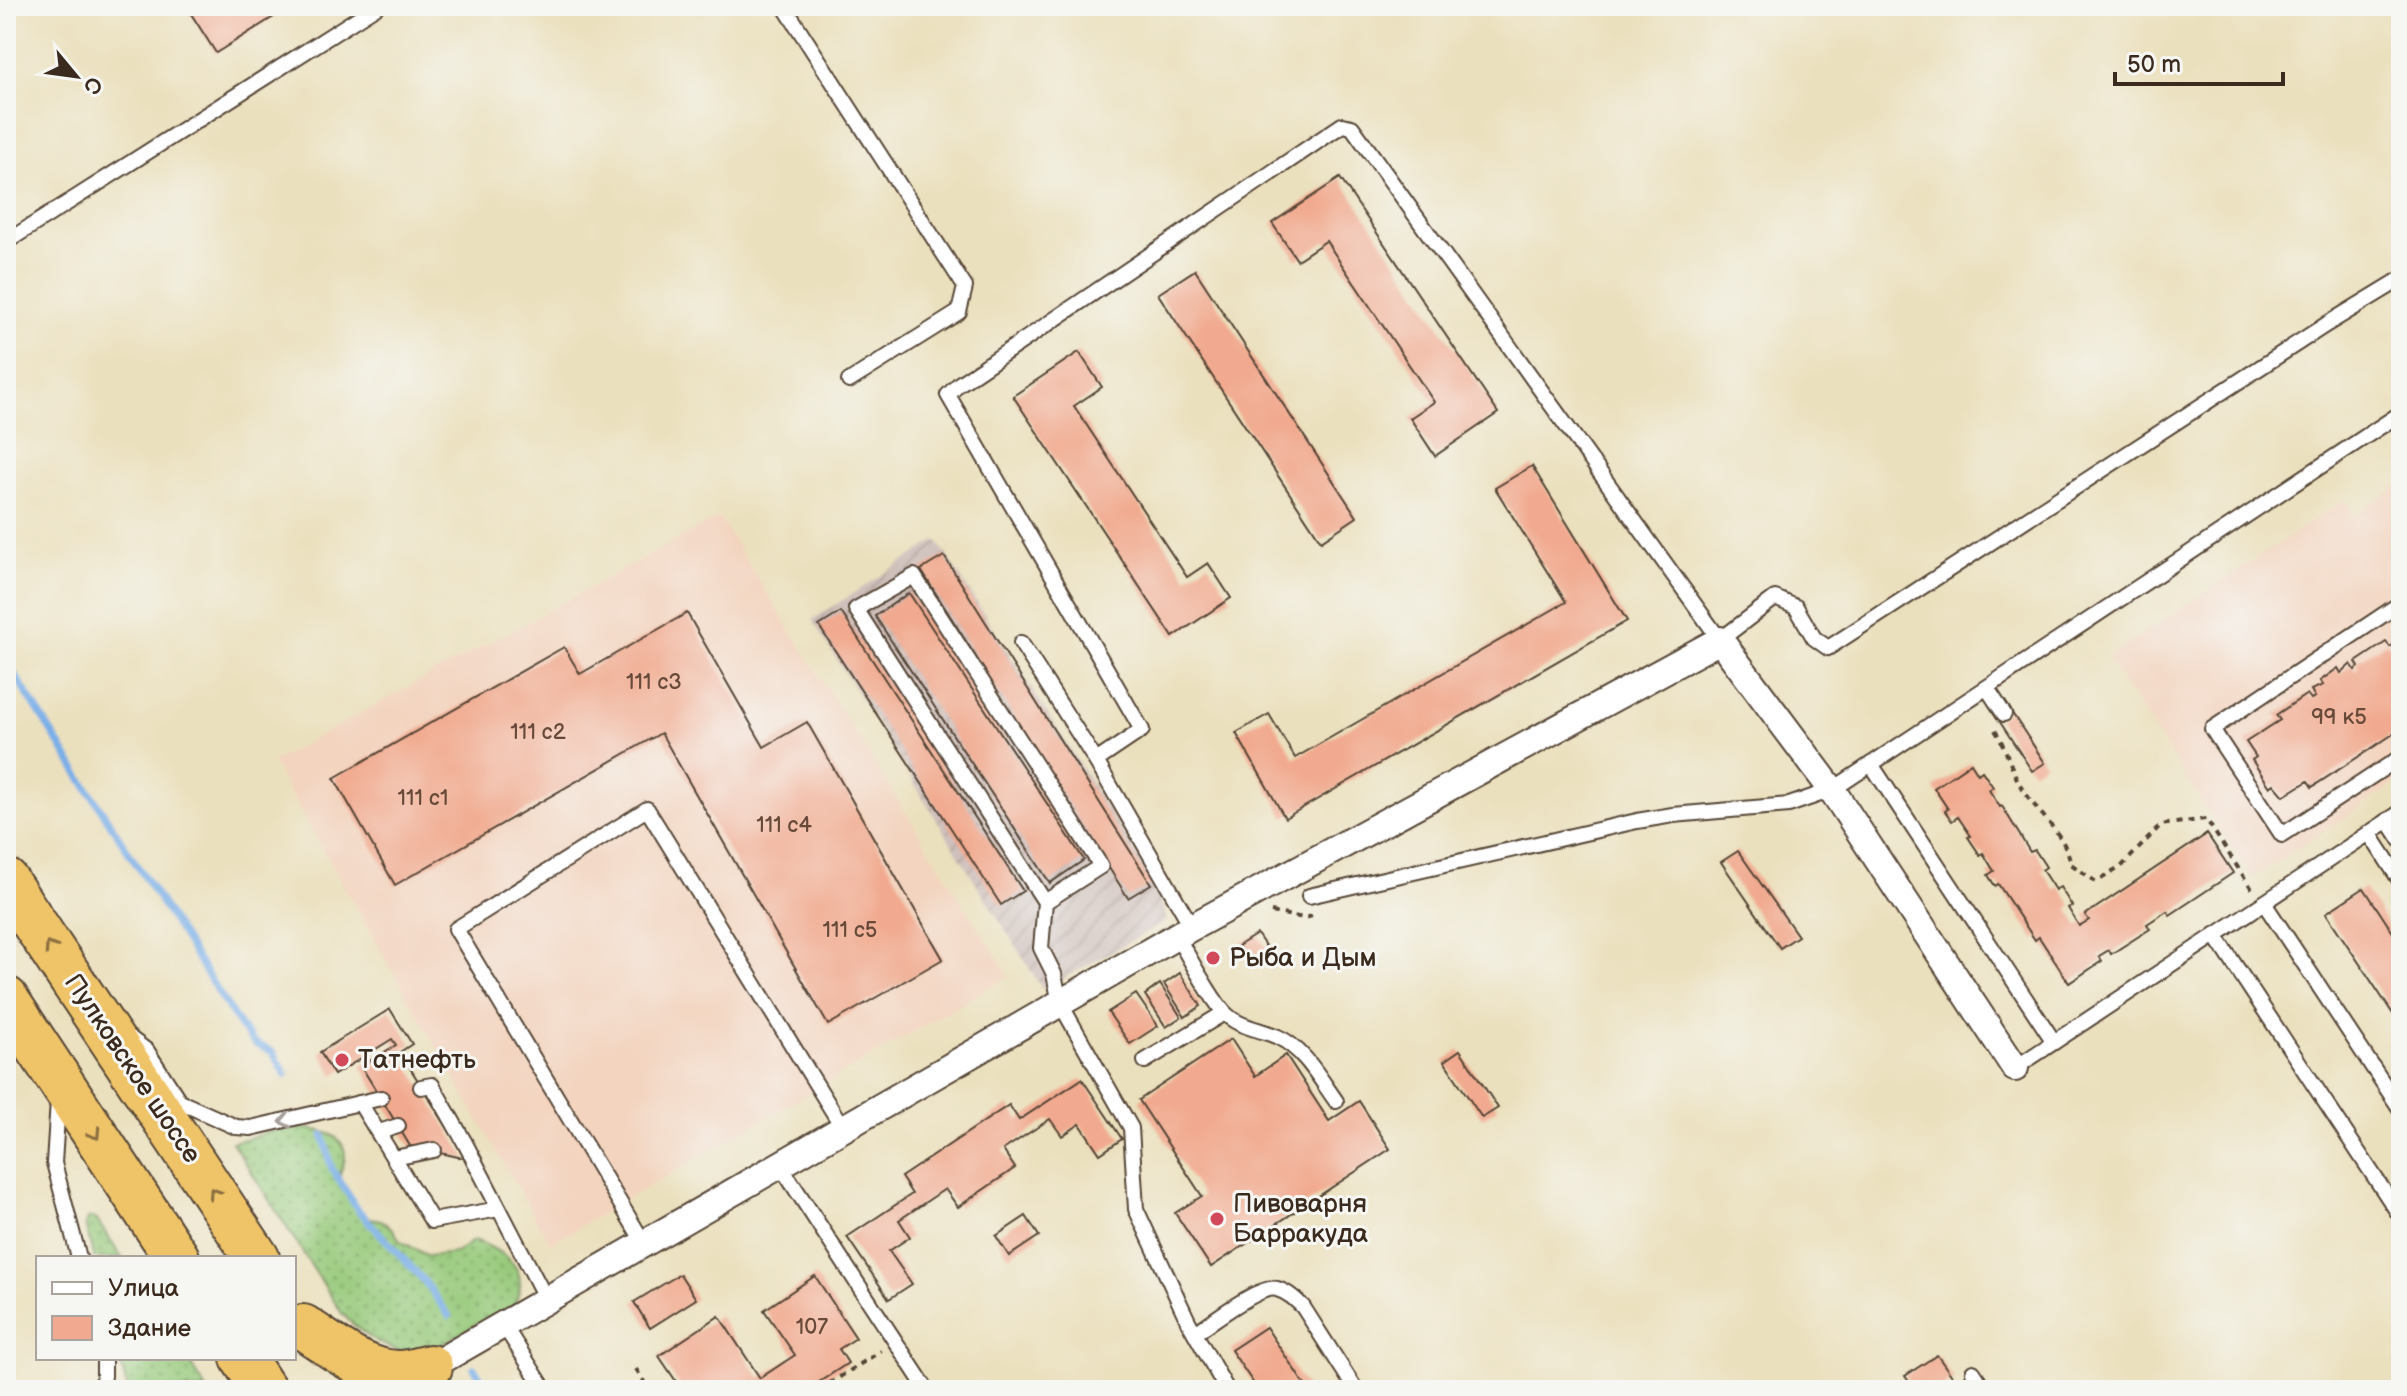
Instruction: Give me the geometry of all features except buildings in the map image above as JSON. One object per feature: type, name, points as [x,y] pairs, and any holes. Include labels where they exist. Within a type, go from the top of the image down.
[{"type":"highway","name":"Пулковское шоссе","points":[[6,881],[256,1256]]},
{"type":"highway","points":[[6,999],[176,1256]]},
{"type":"highway","points":[[298,1320],[363,1365],[419,1379]]},
{"type":"highway","points":[[298,1320],[344,1390]]},
{"type":"highway","points":[[244,1360],[264,1390]]},
{"type":"street","points":[[419,1379],[503,1324],[1060,1003],[1720,640],[1832,790],[2015,1068]]},
{"type":"lane","points":[[6,242],[377,6]]},
{"type":"lane","points":[[784,6],[965,287],[959,312],[849,381]]},
{"type":"lane","points":[[1096,761],[1142,730],[948,395],[959,384],[1342,125],[1352,127],[1720,640],[1775,598],[1796,607],[1814,638],[1828,648],[2401,279]]},
{"type":"lane","points":[[1309,896],[1637,821],[1789,805],[1832,790],[2401,413]]},
{"type":"lane","points":[[1045,902],[1101,866],[914,576],[856,609],[1045,902],[1041,948],[1054,974],[1060,1003],[1131,1128],[1136,1209],[1195,1333],[1227,1390]]},
{"type":"lane","points":[[2401,603],[2212,729],[2282,835],[2401,757]]},
{"type":"lane","points":[[1021,643],[1096,761],[1224,1013],[1293,1047],[1336,1101]]},
{"type":"lane","points":[[1987,688],[2004,714]]},
{"type":"lane","points":[[1871,764],[2054,1042]]},
{"type":"lane","points":[[644,1243],[456,929],[647,809],[843,1128]]},
{"type":"lane","points":[[2015,1068],[2395,816],[2401,840]]},
{"type":"lane","points":[[2369,833],[2401,882]]},
{"type":"lane","points":[[2263,904],[2401,1110]]},
{"type":"lane","points":[[2215,935],[2401,1217]]},
{"type":"lane","points":[[94,1012],[147,1051],[180,1102],[236,1127],[251,1128],[381,1098]]},
{"type":"lane","points":[[1145,1061],[1224,1013]]},
{"type":"lane","points":[[60,1081],[54,1163],[78,1256]]},
{"type":"lane","points":[[421,1087],[432,1085],[444,1115],[499,1209],[546,1299]]},
{"type":"lane","points":[[360,1103],[432,1221],[499,1209]]},
{"type":"lane","points":[[379,1132],[398,1126]]},
{"type":"lane","points":[[394,1158],[434,1150]]},
{"type":"lane","points":[[780,1165],[927,1390]]},
{"type":"lane","points":[[1195,1333],[1260,1291],[1275,1288],[1292,1296],[1303,1307],[1356,1390]]},
{"type":"lane","points":[[503,1324],[545,1390]]},
{"type":"lane","points":[[104,1360],[104,1385]]},
{"type":"lane","points":[[1973,1372],[1985,1390]]},
{"type":"path","points":[[1973,696],[2006,746],[2021,786],[2055,828],[2071,864],[2096,882],[2121,867],[2161,825],[2206,819],[2263,904]]},
{"type":"path","points":[[1234,906],[1304,918],[1320,914]]},
{"type":"path","points":[[819,1390],[896,1342]]},
{"type":"path","points":[[636,1369],[650,1390]]},
{"type":"shaded area","points":[[2401,484],[2401,780],[2252,878],[2107,658],[2344,500],[2355,515]]},
{"type":"shaded area","points":[[719,517],[1009,976],[550,1244],[272,762]]},
{"type":"shaded area","points":[[937,540],[1155,883],[1167,921],[1043,990],[812,620]]},
{"type":"green space","points":[[301,1128],[329,1134],[340,1141],[345,1155],[340,1177],[344,1190],[364,1217],[381,1220],[393,1229],[400,1241],[428,1256],[456,1253],[474,1240],[507,1258],[519,1274],[520,1284],[512,1309],[493,1315],[426,1353],[390,1348],[358,1329],[341,1312],[232,1142],[281,1129]]},
{"type":"green space","points":[[89,1218],[96,1219],[121,1256],[93,1256],[85,1225]]},
{"type":"green space","points":[[120,1360],[188,1360],[207,1390],[128,1390]]},
{"type":"waterway","points":[[6,661],[240,1026],[254,1043],[273,1052],[286,1075]]},
{"type":"waterway","points":[[323,1135],[332,1169],[358,1210],[425,1282],[449,1316]]},
{"type":"waterway","points":[[474,1368],[489,1390]]},
{"type":"place","name":"Рыба и Дым","points":[[1213,958]]},
{"type":"place","name":"Татнефть","points":[[342,1060]]},
{"type":"place","name":"Пивоварня Барракуда","points":[[1217,1219]]}]
